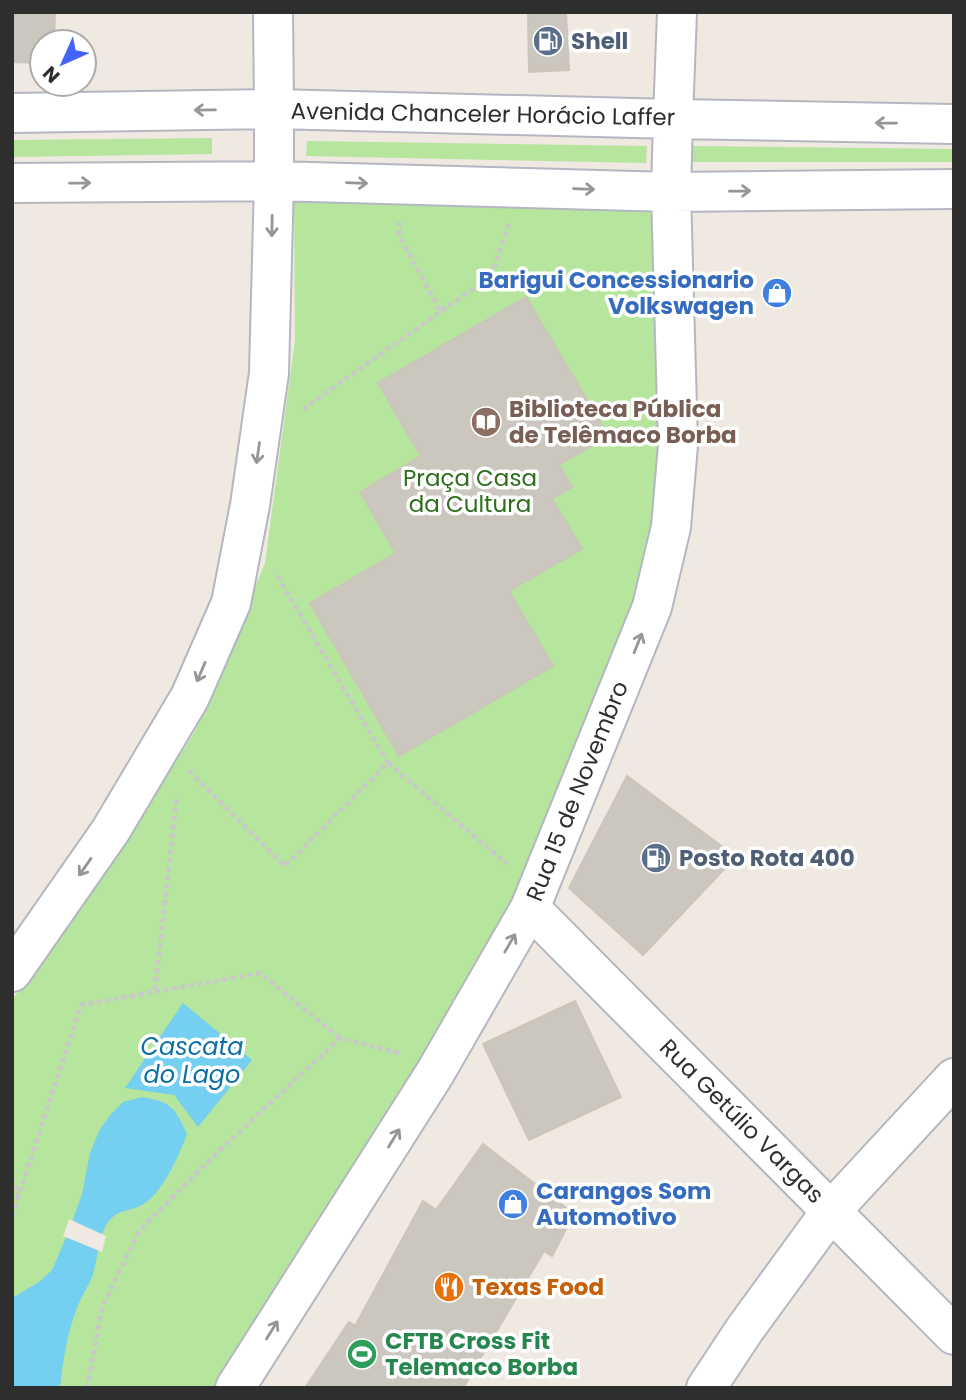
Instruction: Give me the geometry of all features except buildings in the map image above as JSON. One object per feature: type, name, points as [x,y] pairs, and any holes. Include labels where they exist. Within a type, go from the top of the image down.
[{"type":"main road","points":[[12,972],[111,830],[138,786],[190,697],[231,603],[250,505],[269,373],[274,181],[273,12]]},
{"type":"main road","name":"Rua 15 de Novembro","points":[[235,1388],[435,1073],[530,908],[653,607],[671,527],[678,445],[671,192],[677,12]]},
{"type":"main road","name":"Avenida Chanceler Horácio Laffer","points":[[12,113],[274,109],[954,124]]},
{"type":"main road","points":[[12,183],[274,181],[671,192],[954,189]]},
{"type":"main road","name":"Rua Getúlio Vargas","points":[[530,908],[954,1335]]},
{"type":"main road","points":[[706,1388],[745,1329],[831,1211],[954,1078]]},
{"type":"path","points":[[399,213],[399,235],[440,312]]},
{"type":"path","points":[[297,413],[491,276],[511,218]]},
{"type":"path","points":[[275,571],[388,763],[511,868]]},
{"type":"path","points":[[181,763],[285,866],[388,763]]},
{"type":"path","points":[[155,990],[178,790]]},
{"type":"path","points":[[12,1216],[80,1005],[260,973],[340,1038],[412,1056]]},
{"type":"path","points":[[87,1388],[102,1308],[139,1231],[220,1150],[340,1038]]},
{"type":"path","points":[[12,1177],[19,1196]]},
{"type":"green space","points":[[212,138],[212,154],[12,157],[12,140]]},
{"type":"green space","points":[[307,141],[647,146],[646,163],[306,156]]},
{"type":"green space","points":[[690,146],[954,149],[954,162],[689,162]]},
{"type":"green space","name":"Praça Casa da Cultura","points":[[294,191],[658,209],[667,443],[645,601],[542,848],[445,1033],[223,1388],[12,1388],[12,1000],[110,867],[195,731],[265,563],[295,340]]},
{"type":"water","name":"Cascata do Lago","points":[[183,1003],[252,1060],[198,1127],[174,1095],[125,1088]]},
{"type":"water","points":[[142,1097],[160,1101],[175,1112],[187,1134],[180,1152],[152,1197],[140,1206],[112,1217],[105,1227],[93,1274],[71,1328],[60,1388],[12,1388],[12,1298],[39,1282],[52,1270],[82,1194],[90,1153],[100,1129],[123,1102]]},
{"type":"pier","points":[[69,1219],[106,1236],[102,1252],[63,1236]]},
{"type":"place","name":"Shell","points":[[548,41]]},
{"type":"place","name":"Barigui Concessionario Volkswagen","points":[[777,293]]},
{"type":"place","name":"Biblioteca Pública de Telêmaco Borba","points":[[486,422]]},
{"type":"place","name":"Posto Rota 400","points":[[656,858]]},
{"type":"place","name":"Carangos Som Automotivo","points":[[513,1204]]},
{"type":"place","name":"Texas Food","points":[[449,1287]]},
{"type":"place","name":"CFTB Cross Fit Telemaco Borba","points":[[362,1354]]}]
